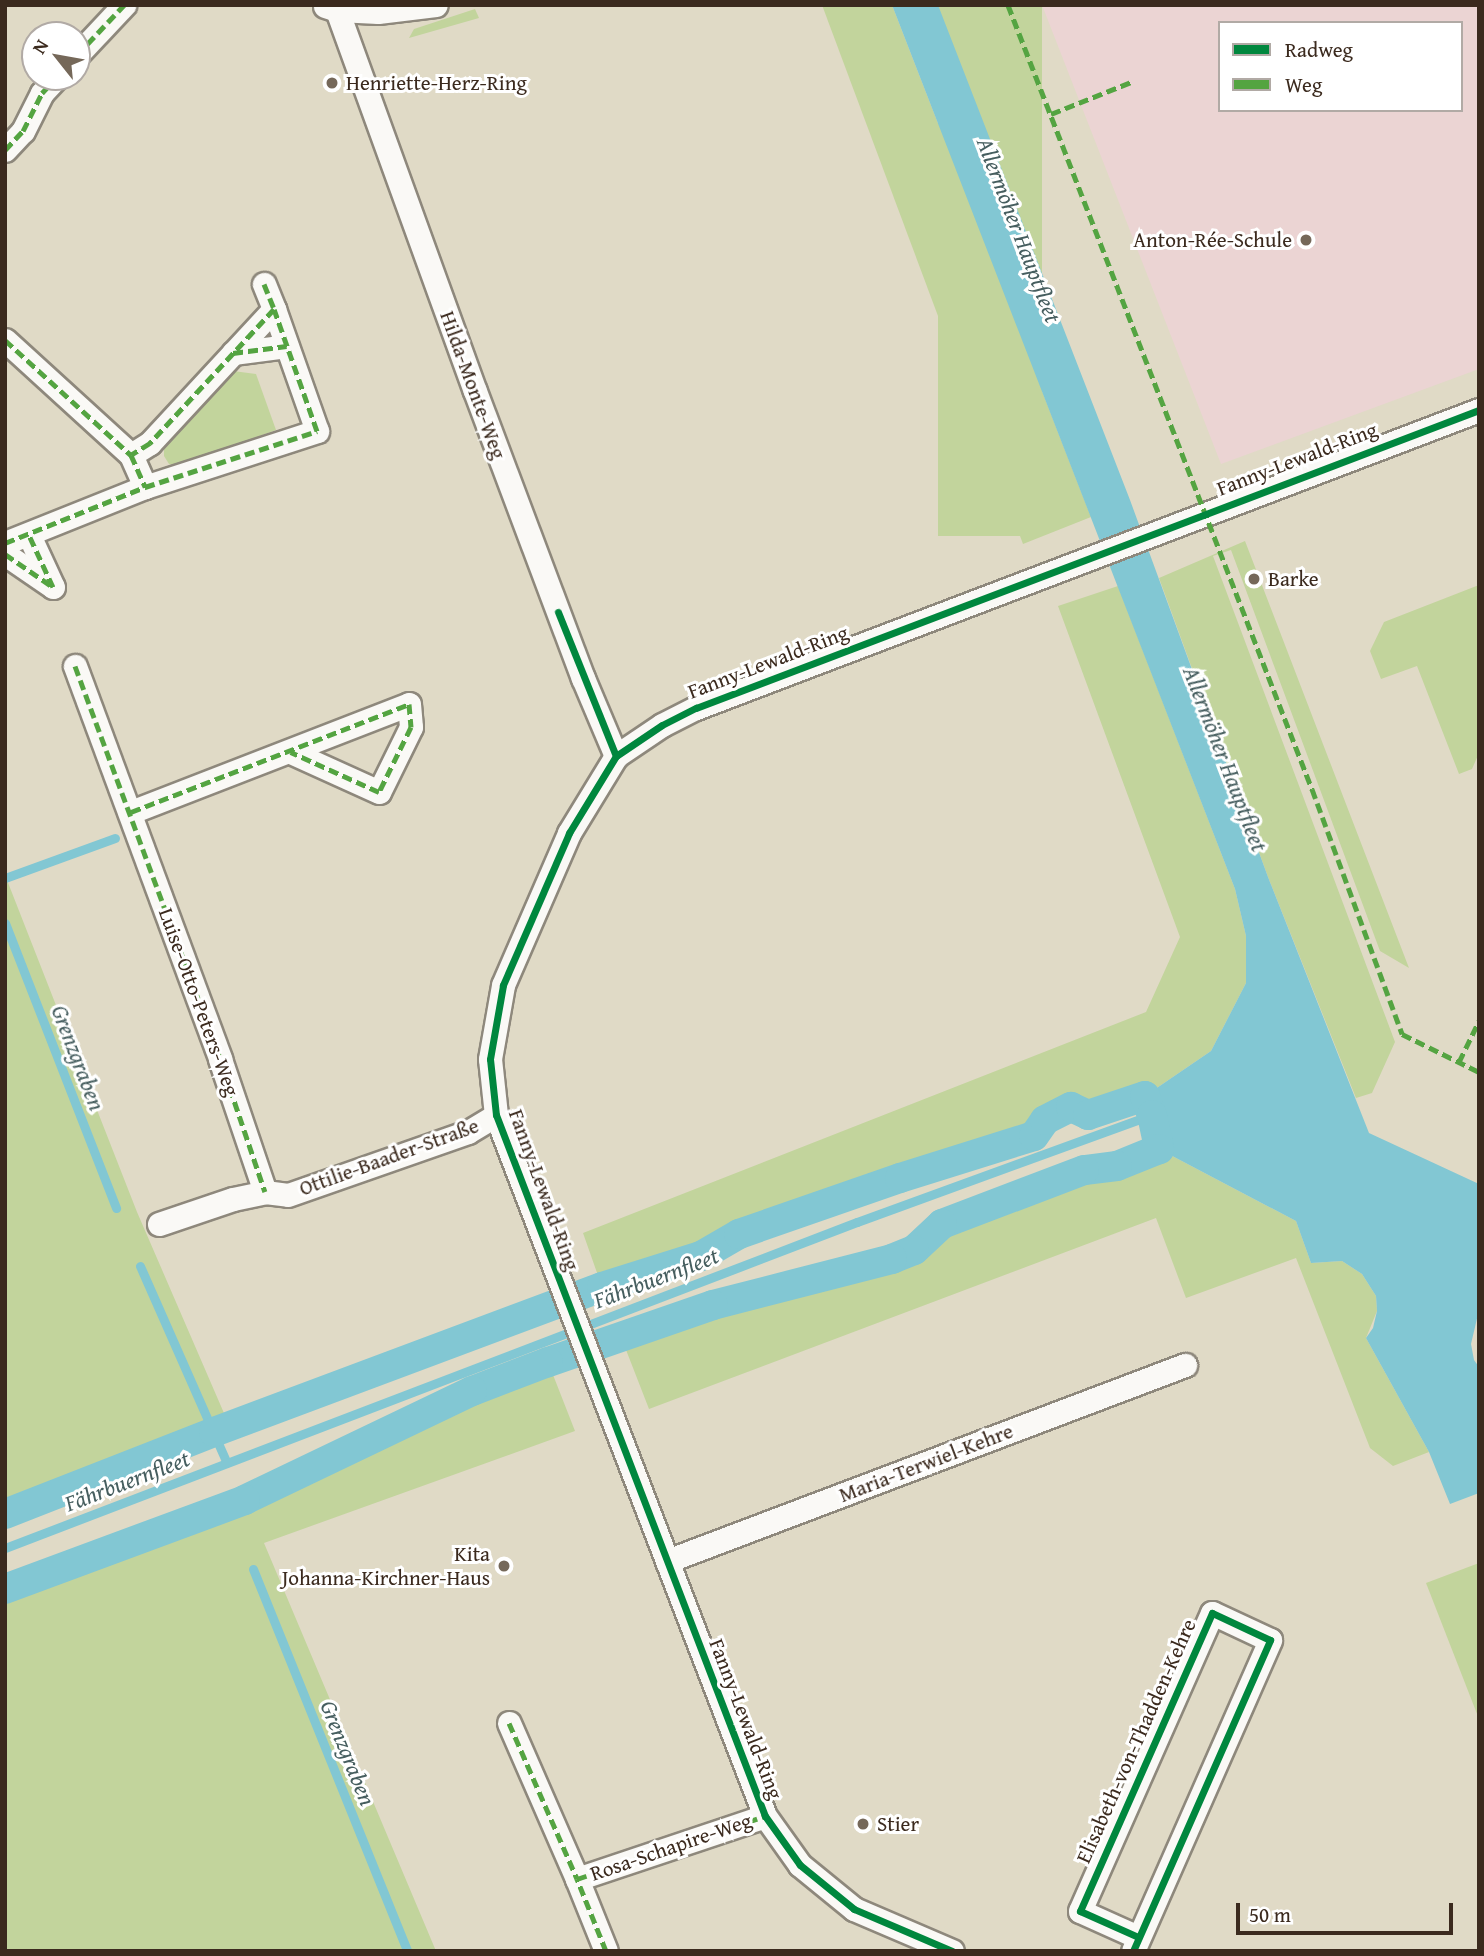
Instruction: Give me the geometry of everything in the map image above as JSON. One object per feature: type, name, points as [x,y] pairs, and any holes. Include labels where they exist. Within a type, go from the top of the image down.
[{"type":"street","points":[[91,40],[124,5]]},
{"type":"street","points":[[330,8],[378,12],[436,5]]},
{"type":"street","name":"Hilda-Monte-Weg","points":[[330,8],[583,678],[617,757]]},
{"type":"street","points":[[5,150],[23,131],[44,91]]},
{"type":"street","points":[[5,543],[145,486],[317,430],[264,284]]},
{"type":"street","points":[[131,455],[150,443],[274,309]]},
{"type":"street","points":[[5,340],[131,455],[145,486]]},
{"type":"street","points":[[233,354],[287,346]]},
{"type":"street","name":"Fanny-Lewald-Ring","points":[[952,1951],[854,1909],[800,1866],[765,1815],[598,1388],[496,1115],[490,1059],[503,985],[555,860],[617,757],[662,725],[696,708],[1479,410]]},
{"type":"street","points":[[5,554],[53,587],[29,535]]},
{"type":"street","name":"Luise-Otto-Peters-Weg","points":[[75,666],[131,812],[265,1192]]},
{"type":"street","points":[[131,812],[409,704],[411,727],[379,792],[291,752]]},
{"type":"street","name":"Ottilie-Baader-Straße","points":[[159,1224],[233,1199],[265,1192],[288,1195],[468,1132],[496,1115]]},
{"type":"street","name":"Maria-Terwiel-Kehre","points":[[667,1561],[1185,1365]]},
{"type":"street","name":"Elisabeth-von-Thadden-Kehre","points":[[1212,1613],[1270,1640],[1136,1944],[1080,1911],[1212,1613]]},
{"type":"street","name":"Rosa-Schapire-Weg","points":[[509,1723],[606,1951]]},
{"type":"street","name":"Rosa-Schapire-Weg","points":[[577,1879],[765,1815]]},
{"type":"shaded area","name":"Anton-Rée-Schule","points":[[1042,5],[1479,5],[1479,369],[1221,464]]},
{"type":"green space","points":[[822,5],[892,5],[1091,517],[1023,544]]},
{"type":"green space","points":[[938,5],[1042,5],[1042,536],[938,536]]},
{"type":"green space","points":[[475,9],[479,18],[409,38],[414,29]]},
{"type":"green space","points":[[233,371],[256,374],[276,430],[177,466],[169,464],[164,456],[164,448]]},
{"type":"green space","points":[[1245,541],[1409,968],[1380,951],[1231,550],[1213,556],[1395,1042],[1372,1093],[1356,1098],[1268,877],[1159,578]]},
{"type":"green space","points":[[1479,585],[1479,753],[1472,769],[1459,774],[1417,666],[1381,679],[1370,651],[1384,622]]},
{"type":"green space","points":[[1118,586],[1235,889],[1246,936],[1246,983],[1211,1051],[1145,1096],[1088,1115],[1070,1108],[1045,1120],[1034,1136],[900,1178],[739,1234],[701,1256],[602,1287],[583,1233],[1146,1012],[1180,937],[1058,606]]},
{"type":"green space","points":[[5,875],[137,1212],[230,1427],[5,1514]]},
{"type":"green space","points":[[1159,1149],[1296,1221],[1311,1263],[1342,1261],[1362,1274],[1376,1296],[1377,1311],[1366,1338],[1429,1452],[1393,1466],[1370,1448],[1296,1258],[1186,1298],[1156,1218],[649,1409],[621,1337],[713,1305],[892,1259],[914,1250],[942,1224],[1084,1170],[1117,1166]]},
{"type":"green space","points":[[548,1362],[575,1431],[264,1543],[436,1951],[5,1951],[5,1589],[245,1500],[472,1391]]},
{"type":"green space","points":[[1479,1563],[1479,1719],[1426,1583]]},
{"type":"water","name":"Allermöher Hauptfleet","points":[[892,5],[938,5],[1130,500],[1268,877],[1369,1133],[1479,1184],[1479,1310],[1471,1344],[1474,1360],[1479,1367],[1479,1493],[1450,1504],[1429,1452],[1366,1338],[1373,1328],[1377,1311],[1376,1296],[1362,1274],[1342,1261],[1311,1263],[1296,1221],[1159,1149],[1145,1096],[1211,1051],[1246,983],[1246,936],[1235,889]]},
{"type":"waterway","points":[[5,878],[115,838]]},
{"type":"waterway","name":"Grenzgraben","points":[[5,923],[116,1208]]},
{"type":"waterway","points":[[5,1514],[214,1432],[602,1287],[701,1256],[739,1234],[900,1178],[1034,1136],[1045,1120],[1071,1107],[1088,1115],[1145,1096],[1152,1115],[1159,1149],[1117,1166],[1084,1170],[942,1224],[914,1250],[892,1259],[713,1305],[548,1362],[472,1391],[245,1500],[5,1589]]},
{"type":"waterway","name":"Fährbuernfleet","points":[[5,1548],[857,1222],[1159,1112]]},
{"type":"waterway","name":"Grenzgraben","points":[[140,1266],[227,1463]]},
{"type":"waterway","name":"Grenzgraben","points":[[253,1569],[407,1951]]},
{"type":"marked path","points":[[91,40],[124,5]]},
{"type":"marked path","points":[[1008,5],[1312,789],[1402,1034],[1479,1072]]},
{"type":"marked path","points":[[1051,114],[1131,82]]},
{"type":"marked path","points":[[5,150],[23,131],[44,91]]},
{"type":"marked path","points":[[264,284],[274,309]]},
{"type":"marked path","points":[[5,340],[131,455],[145,487],[317,431],[274,309],[150,443],[131,455]]},
{"type":"marked path","points":[[233,353],[287,346]]},
{"type":"marked path","points":[[5,543],[145,487]]},
{"type":"marked path","points":[[5,554],[53,587],[29,535]]},
{"type":"marked path","points":[[75,666],[220,1059],[265,1192]]},
{"type":"marked path","points":[[131,812],[409,704],[411,727],[379,792],[291,752]]},
{"type":"marked path","points":[[1459,1062],[1479,1021]]},
{"type":"marked path","points":[[509,1723],[577,1879]]},
{"type":"marked path","points":[[606,1951],[577,1879],[765,1816]]},
{"type":"cycle path","points":[[952,1951],[854,1909],[800,1865],[765,1816],[496,1115],[490,1059],[503,985],[569,833],[616,756],[662,725],[696,708],[1479,410]]},
{"type":"cycle path","points":[[558,612],[616,756]]},
{"type":"cycle path","points":[[1133,1951],[1270,1640],[1212,1613],[1080,1911],[1138,1937]]},
{"type":"place","name":"Henriette-Herz-Ring","points":[[332,83]]},
{"type":"place","name":"Anton-Rée-Schule","points":[[1306,240]]},
{"type":"place","name":"Barke","points":[[1254,579]]},
{"type":"place","name":"Kita Johanna-Kirchner-Haus","points":[[504,1566]]},
{"type":"place","name":"Stier","points":[[863,1824]]}]
